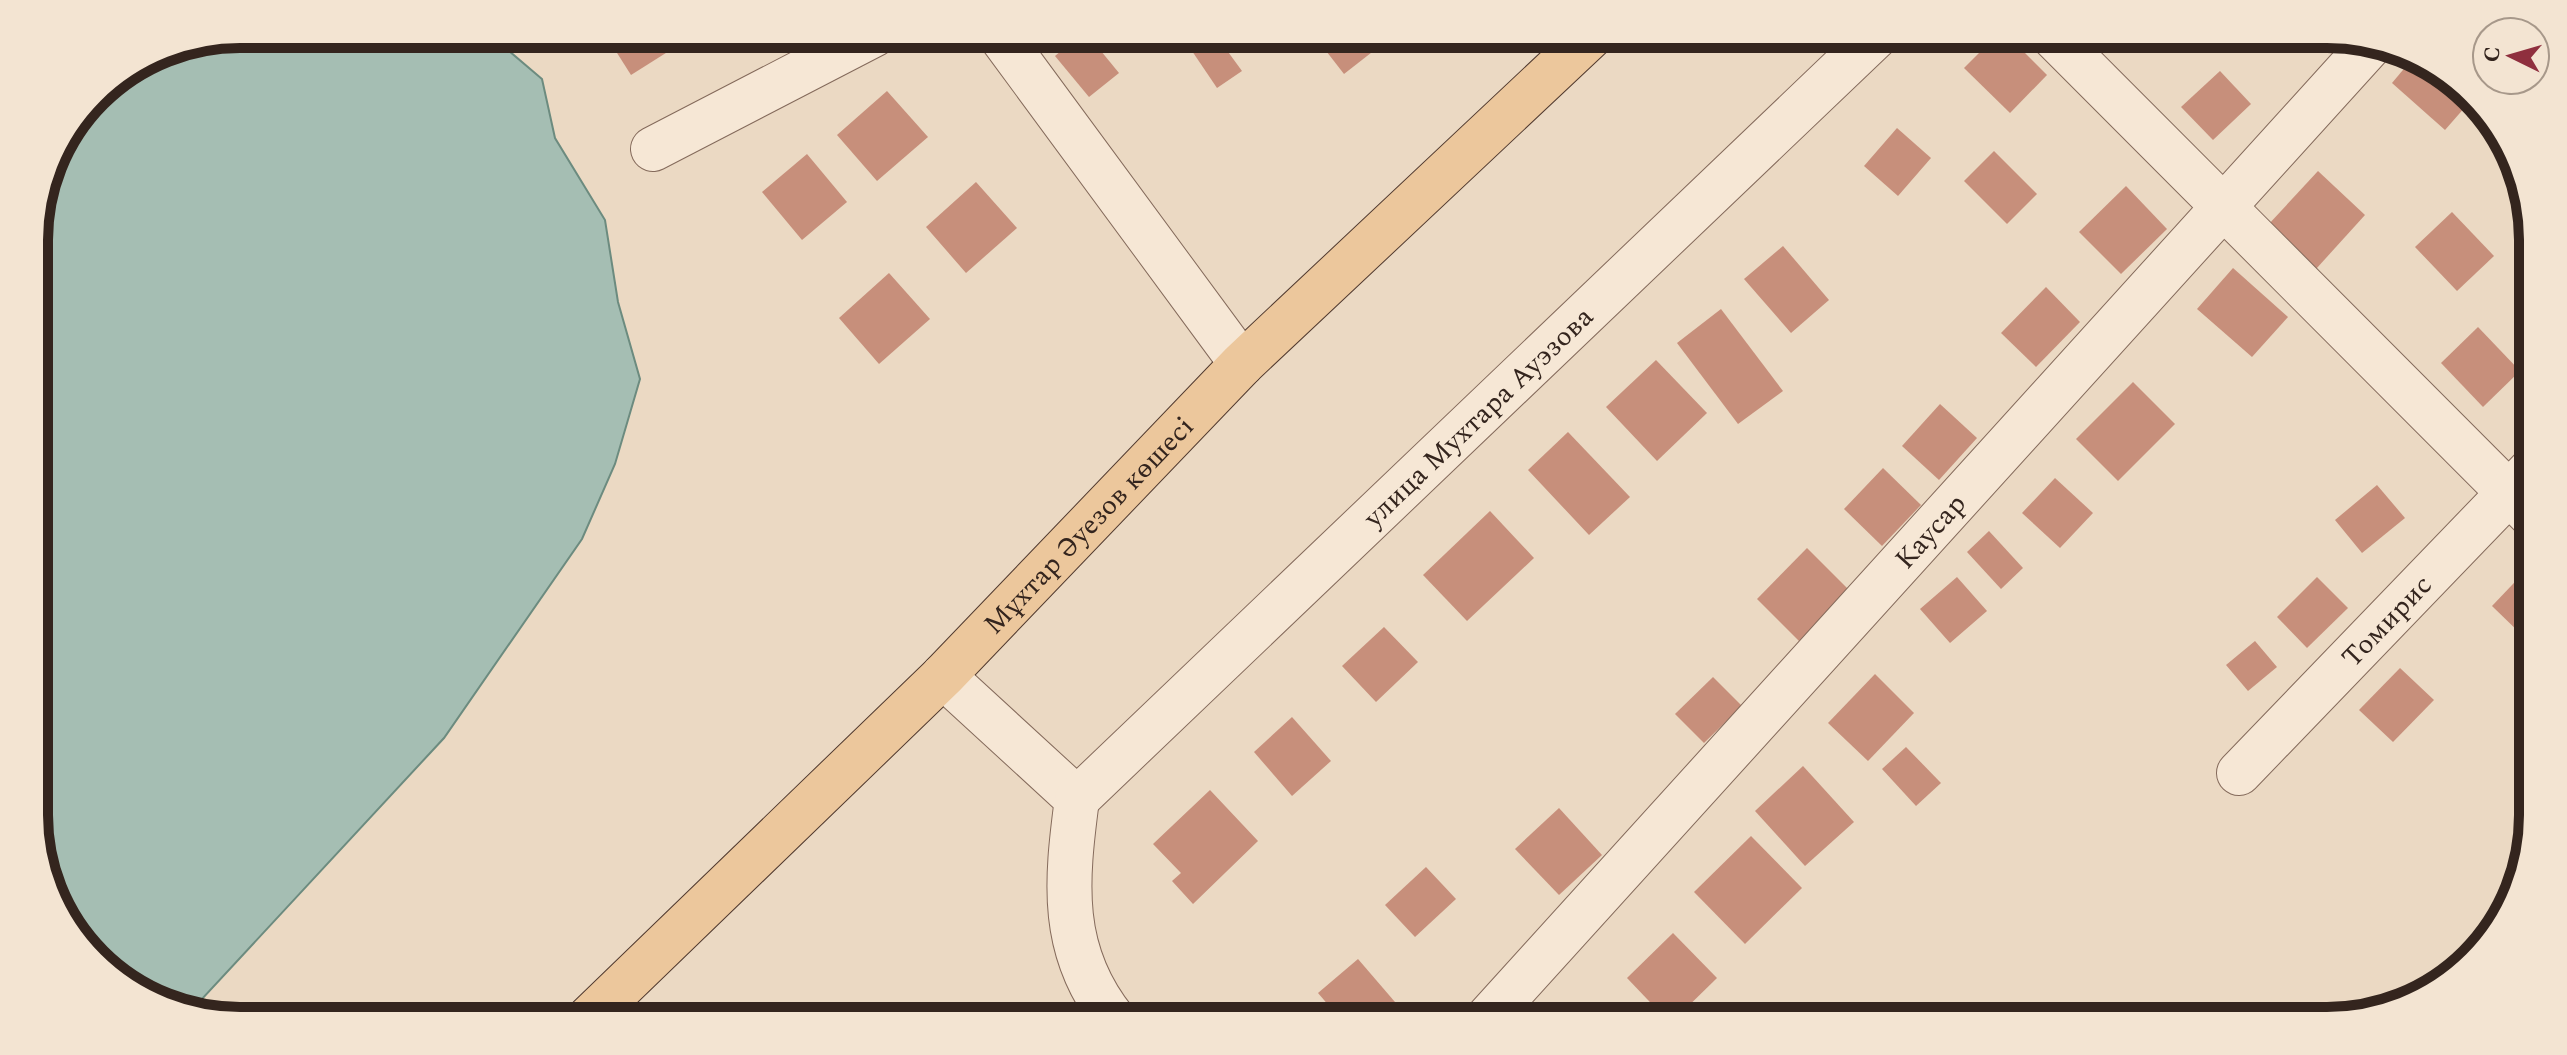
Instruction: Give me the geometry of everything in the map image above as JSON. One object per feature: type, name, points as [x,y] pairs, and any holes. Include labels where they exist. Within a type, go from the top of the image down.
[{"type":"main road","name":"Мұхтар Әуезов көшесі","points":[[600,1007],[943,676],[1242,364],[1578,48]]},
{"type":"street","points":[[653,149],[848,48]]},
{"type":"street","points":[[1009,48],[1242,364]]},
{"type":"street","name":"улица Мухтара Ауэзова","points":[[1077,799],[1863,48]]},
{"type":"street","points":[[2065,48],[2519,488]]},
{"type":"street","name":"Каусар","points":[[1498,1007],[2364,52]]},
{"type":"street","name":"Томирис","points":[[2239,773],[2519,498]]},
{"type":"street","points":[[943,676],[1077,799],[1068,864],[1069,920],[1080,965],[1104,1007]]},
{"type":"shaded area","points":[[227,48],[505,48],[542,79],[555,138],[605,220],[618,302],[640,379],[615,464],[582,539],[444,738],[199,1002],[155,987],[113,959],[80,922],[58,877],[48,828],[48,227],[63,166],[80,133],[113,96],[133,80],[166,63]]},
{"type":"building","points":[[614,48],[674,48],[631,75]]},
{"type":"building","points":[[1064,48],[1098,48],[1119,73],[1089,97],[1055,56]]},
{"type":"building","points":[[1190,48],[1225,48],[1242,71],[1217,88]]},
{"type":"building","points":[[1324,48],[1375,48],[1376,49],[1344,74]]},
{"type":"building","points":[[1984,48],[2020,48],[2047,75],[2010,113],[1964,68]]},
{"type":"building","points":[[2407,66],[2434,80],[2465,107],[2445,130],[2392,83]]},
{"type":"building","points":[[2220,71],[2251,104],[2213,140],[2181,107]]},
{"type":"building","points":[[887,91],[928,137],[877,181],[837,135]]},
{"type":"building","points":[[1897,128],[1931,158],[1898,196],[1864,166]]},
{"type":"building","points":[[1994,151],[2037,194],[2007,224],[1964,181]]},
{"type":"building","points":[[807,154],[847,202],[802,240],[762,192]]},
{"type":"building","points":[[2318,171],[2365,215],[2316,269],[2268,225]]},
{"type":"building","points":[[976,182],[1017,228],[966,273],[926,227]]},
{"type":"building","points":[[2126,186],[2167,229],[2121,274],[2079,232]]},
{"type":"building","points":[[2452,212],[2494,256],[2457,291],[2415,247]]},
{"type":"building","points":[[1783,246],[1829,300],[1791,333],[1744,279]]},
{"type":"building","points":[[2233,268],[2288,317],[2252,357],[2197,309]]},
{"type":"building","points":[[889,273],[930,319],[879,364],[839,318]]},
{"type":"building","points":[[2046,287],[2080,322],[2036,367],[2001,333]]},
{"type":"building","points":[[1721,309],[1783,391],[1738,424],[1677,343]]},
{"type":"building","points":[[2478,327],[2519,372],[2483,407],[2441,363]]},
{"type":"building","points":[[1656,360],[1707,413],[1657,461],[1606,407]]},
{"type":"building","points":[[2133,382],[2175,424],[2118,481],[2076,439]]},
{"type":"building","points":[[1940,404],[1977,438],[1939,480],[1902,446]]},
{"type":"building","points":[[1568,432],[1630,497],[1589,535],[1528,470]]},
{"type":"building","points":[[1883,468],[1921,505],[1882,546],[1844,509]]},
{"type":"building","points":[[2055,478],[2093,513],[2060,548],[2022,513]]},
{"type":"building","points":[[2377,485],[2405,518],[2362,553],[2335,520]]},
{"type":"building","points":[[1490,511],[1534,558],[1467,621],[1423,575]]},
{"type":"building","points":[[1989,531],[2023,568],[2001,589],[1967,552]]},
{"type":"building","points":[[1807,548],[1849,590],[1799,641],[1757,599]]},
{"type":"building","points":[[1957,577],[1987,611],[1950,643],[1920,609]]},
{"type":"building","points":[[2317,577],[2348,608],[2307,648],[2277,617]]},
{"type":"building","points":[[2519,578],[2519,632],[2492,606]]},
{"type":"building","points":[[1384,627],[1418,662],[1376,702],[1342,666]]},
{"type":"building","points":[[2255,641],[2277,667],[2248,691],[2226,665]]},
{"type":"building","points":[[2400,668],[2434,700],[2393,742],[2359,710]]},
{"type":"building","points":[[1875,674],[1914,713],[1868,761],[1828,723]]},
{"type":"building","points":[[1713,677],[1742,706],[1704,743],[1675,714]]},
{"type":"building","points":[[1292,717],[1331,761],[1292,796],[1254,752]]},
{"type":"building","points":[[1906,747],[1941,783],[1916,806],[1882,769]]},
{"type":"building","points":[[1803,766],[1854,822],[1805,866],[1755,811]]},
{"type":"building","points":[[1210,790],[1258,841],[1193,904],[1172,881],[1181,873],[1153,844]]},
{"type":"building","points":[[1559,808],[1602,855],[1559,895],[1515,849]]},
{"type":"building","points":[[1751,836],[1802,888],[1745,944],[1694,892]]},
{"type":"building","points":[[1426,867],[1456,899],[1415,937],[1385,905]]},
{"type":"building","points":[[1673,933],[1717,978],[1687,1007],[1655,1007],[1627,978]]},
{"type":"building","points":[[1358,959],[1399,1007],[1330,1007],[1318,993]]}]
